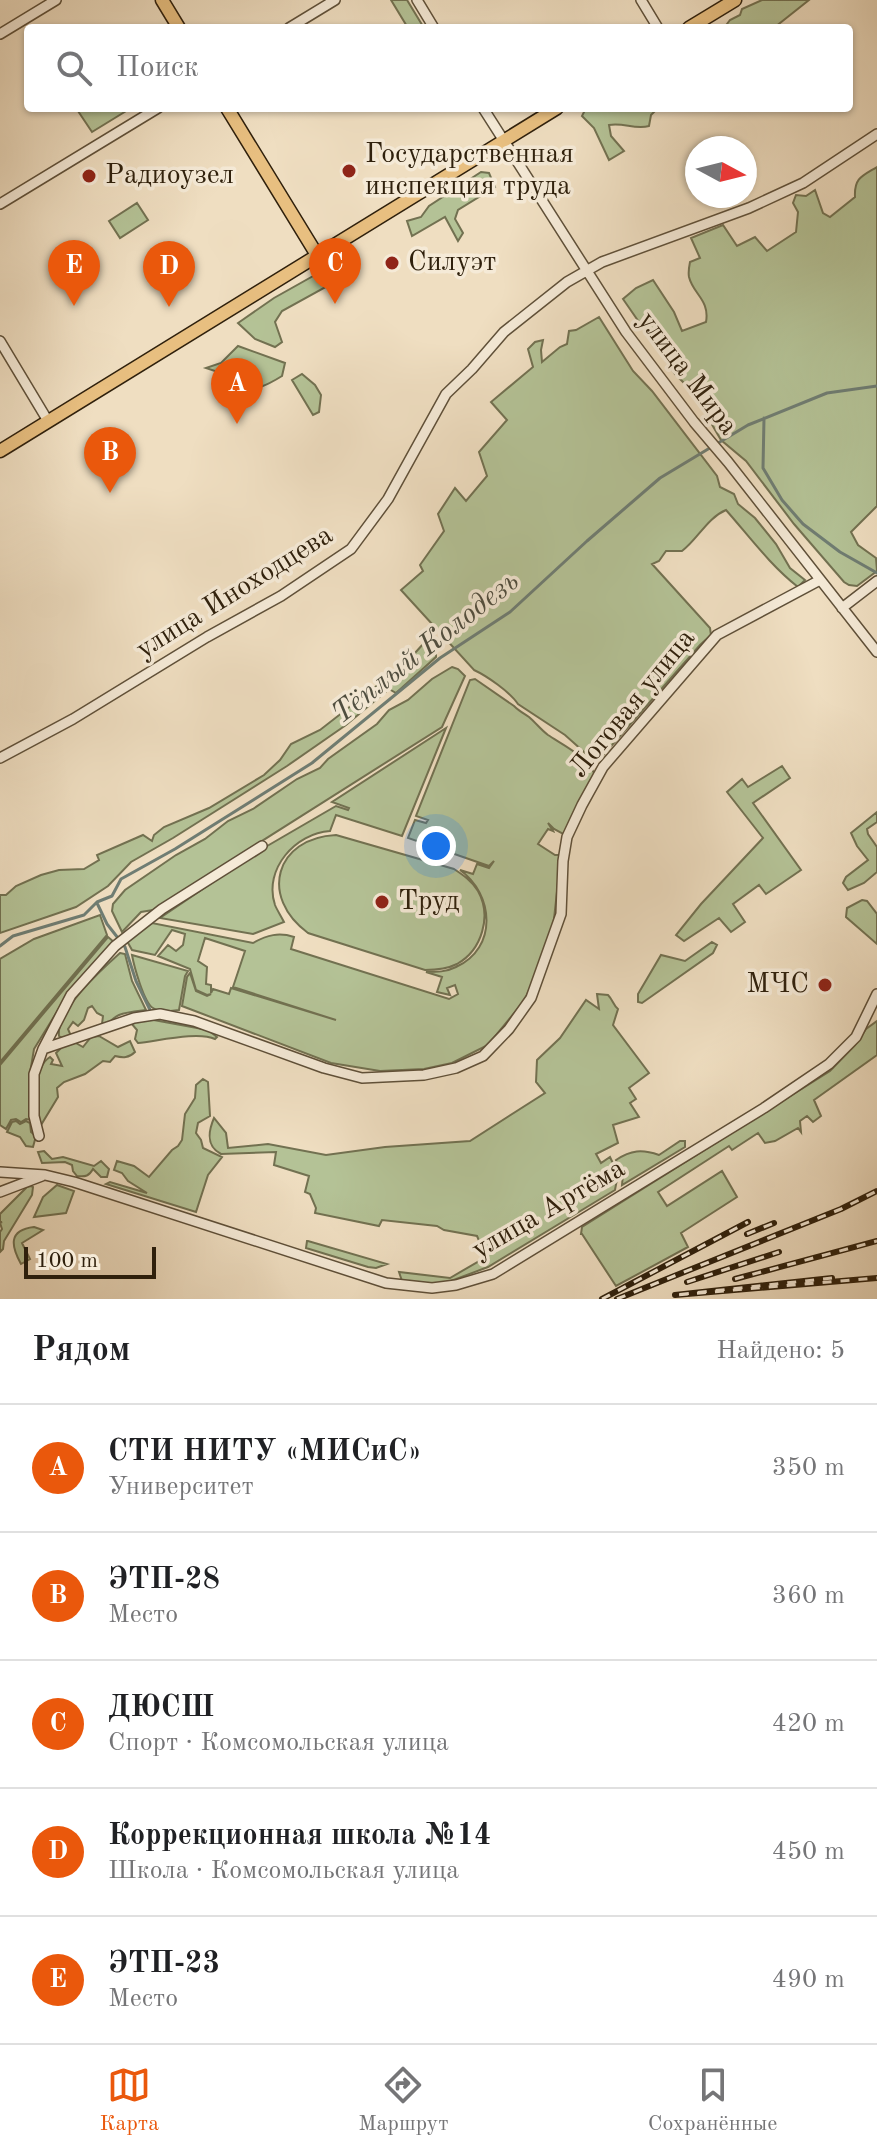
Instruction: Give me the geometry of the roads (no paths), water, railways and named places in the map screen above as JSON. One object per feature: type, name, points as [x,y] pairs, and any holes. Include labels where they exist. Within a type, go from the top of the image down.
[{"type":"main road","points":[[162,0],[177,24]]},
{"type":"main road","points":[[696,24],[735,0]]},
{"type":"main road","points":[[229,112],[317,255]]},
{"type":"main road","points":[[0,451],[550,112]]},
{"type":"street","points":[[0,34],[56,0]]},
{"type":"street","points":[[296,24],[335,0]]},
{"type":"street","points":[[417,0],[432,24]]},
{"type":"street","points":[[641,0],[656,24]]},
{"type":"street","points":[[0,204],[151,112]]},
{"type":"street","name":"улица Мира","points":[[485,112],[626,332],[877,652]]},
{"type":"street","name":"улица Иноходцева","points":[[0,758],[73,719],[281,596],[351,549],[388,499],[446,394],[504,332],[567,282],[602,262],[749,208],[803,183],[877,134]]},
{"type":"street","points":[[0,341],[48,421]]},
{"type":"street","name":"Логовая улица","points":[[43,1049],[147,1015],[160,1014],[194,1021],[324,1068],[362,1078],[424,1075],[456,1068],[483,1056],[509,1029],[531,998],[561,914],[567,837],[603,767],[717,635],[820,580]]},
{"type":"street","points":[[842,608],[877,581]]},
{"type":"street","points":[[39,1136],[34,1116],[34,1074],[43,1049],[71,995],[119,944],[162,909],[262,846]]},
{"type":"street","name":"улица Артёма","points":[[0,1172],[45,1175],[74,1182],[386,1283],[432,1288],[456,1285],[493,1274],[764,1108],[829,1064],[856,1037],[877,994]]},
{"type":"street","points":[[0,1192],[45,1175]]},
{"type":"waterway","name":"Тёплый Колодезь","points":[[0,946],[13,936],[84,915],[97,902],[112,896],[121,879],[312,763],[440,658],[510,612],[660,478],[748,425],[827,393],[877,386]]},
{"type":"waterway","points":[[764,418],[763,468],[782,500],[803,524],[840,552],[877,573]]},
{"type":"waterway","points":[[97,903],[107,924],[125,947],[136,981],[152,1014]]},
{"type":"railway","points":[[617,1299],[841,1209],[877,1191]]},
{"type":"railway","points":[[602,1299],[748,1222]]},
{"type":"railway","points":[[747,1234],[774,1223]]},
{"type":"railway","points":[[735,1279],[877,1241]]},
{"type":"railway","points":[[687,1282],[779,1252]]},
{"type":"railway","points":[[832,1278],[675,1295],[877,1278]]},
{"type":"place","name":"Государственная инспекция труда","points":[[349,171]]},
{"type":"place","name":"Радиоузел","points":[[89,176]]},
{"type":"place","name":"Силуэт","points":[[392,263]]},
{"type":"place","name":"ДЮСШ","points":[[335,304]]},
{"type":"place","name":"ЭТП-23","points":[[74,306]]},
{"type":"place","name":"Коррекционная школа №14","points":[[169,307]]},
{"type":"place","name":"СТИ НИТУ «МИСиС»","points":[[237,424]]},
{"type":"place","name":"ЭТП-28","points":[[110,493]]},
{"type":"place","name":"Труд","points":[[382,902]]},
{"type":"place","name":"МЧС","points":[[825,985]]}]
